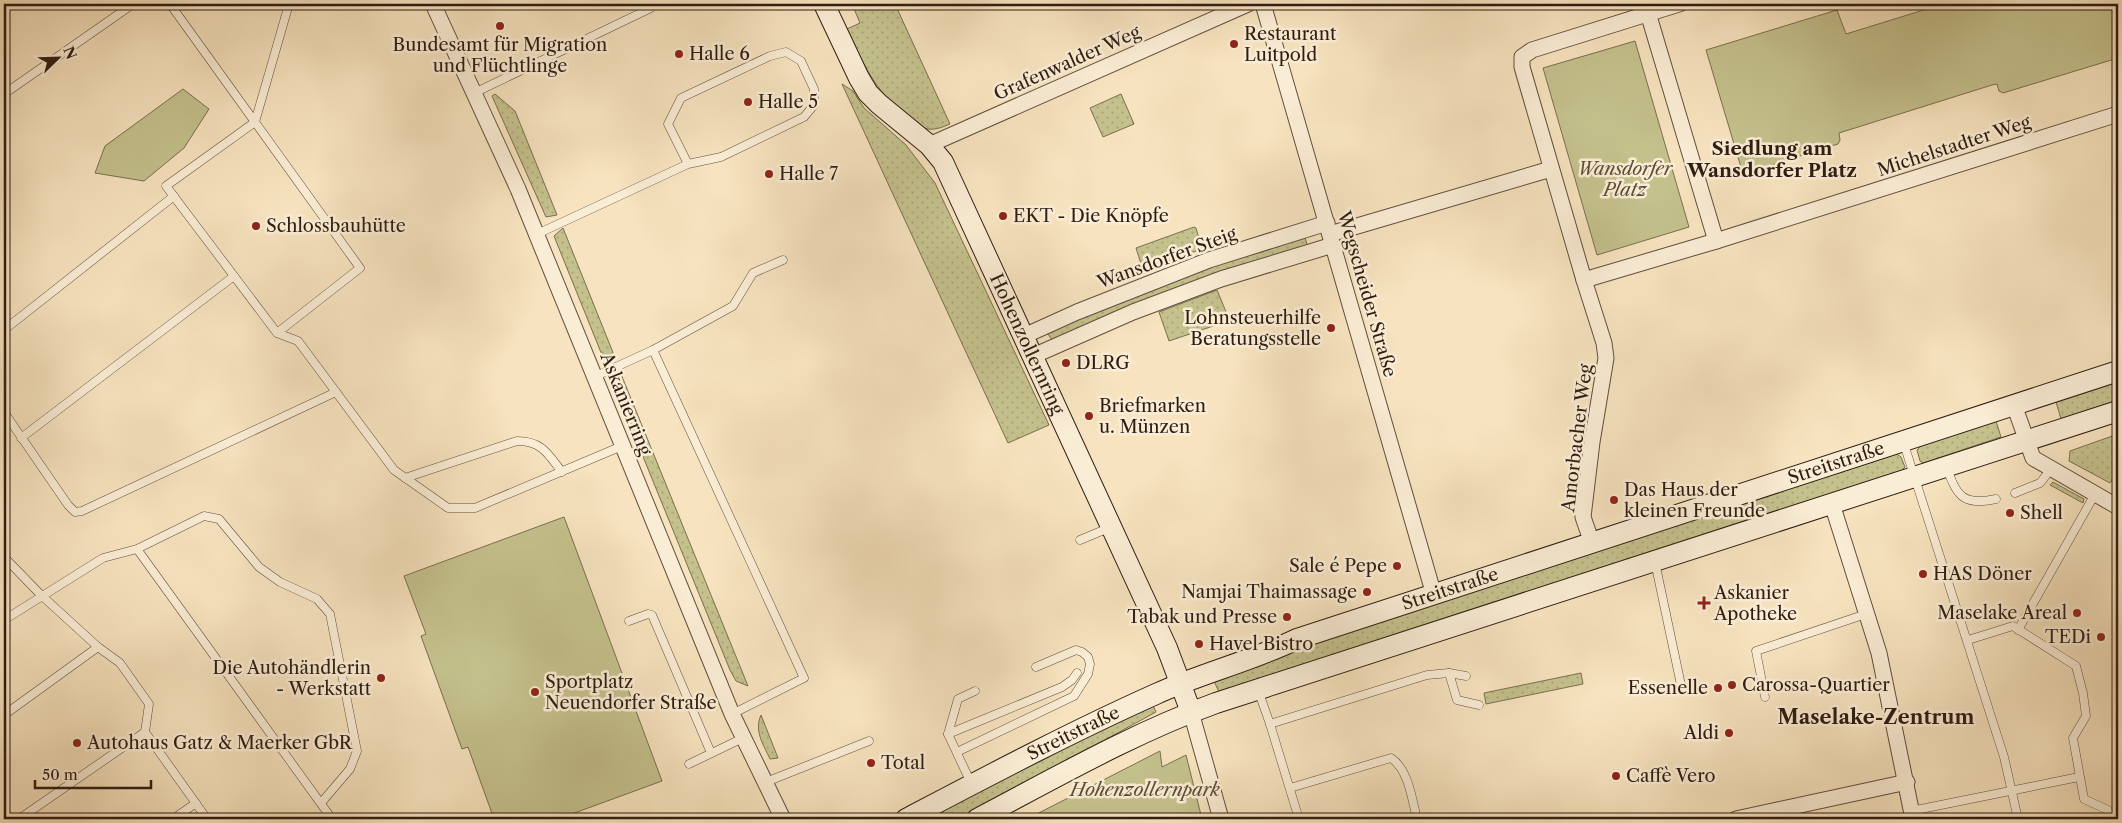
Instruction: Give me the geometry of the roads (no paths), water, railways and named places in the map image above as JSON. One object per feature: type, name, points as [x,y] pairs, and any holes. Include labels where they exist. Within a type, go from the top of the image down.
[{"type":"main road","name":"Hohenzollernring","points":[[824,4],[858,78],[868,93],[878,104],[929,145],[943,162],[1167,648],[1191,712]]},
{"type":"main road","name":"Streitstraße","points":[[906,819],[1112,714],[1180,683],[1297,639],[2118,371]]},
{"type":"main road","name":"Streitstraße","points":[[977,819],[1084,763],[1191,712],[2118,411]]},
{"type":"street","name":"Askanierring","points":[[433,4],[537,234],[732,714],[783,819]]},
{"type":"street","name":"Grafenwalder Weg","points":[[929,145],[1248,4]]},
{"type":"street","name":"Wegscheider Straße","points":[[1263,4],[1434,595]]},
{"type":"street","points":[[1648,13],[1716,241],[1584,280],[1522,67],[1522,57],[1532,50],[1648,13],[1679,4]]},
{"type":"street","name":"Michelstadter Weg","points":[[1716,241],[2118,114]]},
{"type":"street","name":"Wansdorfer Steig","points":[[1024,336],[1094,305],[1209,260],[1330,234],[1551,169]]},
{"type":"street","name":"Wansdorfer Steig","points":[[1033,356],[1133,312],[1330,234]]},
{"type":"street","name":"Amorbacher Weg","points":[[1584,280],[1604,343],[1606,358],[1592,442],[1583,517],[1592,544]]},
{"type":"street","points":[[2014,405],[2033,458],[2118,507]]},
{"type":"street","points":[[1832,504],[1879,653],[1907,782],[1912,815]]},
{"type":"street","points":[[1191,712],[1221,819]]},
{"type":"street","points":[[1736,819],[1907,782]]},
{"type":"lane","points":[[4,94],[133,4]]},
{"type":"lane","points":[[170,4],[360,268],[277,333]]},
{"type":"lane","points":[[289,4],[255,122],[166,186],[277,333],[298,341],[394,470],[448,508],[475,508],[622,446]]},
{"type":"lane","points":[[474,93],[651,8]]},
{"type":"lane","points":[[537,234],[688,164],[721,157],[804,116],[814,105],[814,90],[801,61],[786,52],[770,56],[681,98],[668,124],[688,164]]},
{"type":"lane","points":[[4,330],[174,196]]},
{"type":"lane","points":[[594,377],[653,350],[733,306],[753,273],[783,260]]},
{"type":"lane","points":[[20,438],[234,276]]},
{"type":"lane","points":[[653,350],[804,678],[732,714]]},
{"type":"lane","points":[[4,412],[20,438],[75,512],[82,511],[336,392]]},
{"type":"lane","points":[[405,478],[517,441],[530,441],[544,449],[562,472]]},
{"type":"lane","points":[[1904,441],[2004,757],[2018,819]]},
{"type":"lane","points":[[1946,466],[1953,484],[1960,495],[1969,501],[1979,502],[1996,499]]},
{"type":"lane","points":[[2015,493],[2040,483],[2052,469]]},
{"type":"lane","points":[[2018,630],[2095,494]]},
{"type":"lane","points":[[4,620],[41,595],[103,558],[137,549],[204,516],[218,519],[259,568],[280,582],[317,599],[330,614],[357,751],[350,769],[321,803]]},
{"type":"lane","points":[[1080,540],[1111,526]]},
{"type":"lane","points":[[137,549],[332,819]]},
{"type":"lane","points":[[4,557],[41,595],[98,647],[120,663],[149,704],[145,732],[207,819]]},
{"type":"lane","points":[[1655,562],[1681,685]]},
{"type":"lane","points":[[629,620],[648,614],[652,615],[711,754]]},
{"type":"lane","points":[[1765,697],[1756,651],[1866,614]]},
{"type":"lane","points":[[1968,640],[2013,626],[2076,666],[2086,716],[2073,738],[2079,777],[2084,799],[2108,810],[2110,819]]},
{"type":"lane","points":[[4,715],[98,647]]},
{"type":"lane","points":[[957,752],[1074,696],[1084,681],[1090,664],[1088,657],[1076,650],[1036,666]]},
{"type":"lane","points":[[948,734],[1062,687],[1072,680],[1077,673]]},
{"type":"lane","points":[[1270,724],[1428,675],[1448,673],[1466,676]]},
{"type":"lane","points":[[1448,673],[1457,700],[1479,705]]},
{"type":"lane","points":[[1257,689],[1270,724],[1299,819]]},
{"type":"lane","points":[[972,785],[948,734],[958,699],[975,691]]},
{"type":"lane","points":[[19,819],[145,732]]},
{"type":"lane","points":[[689,764],[743,738]]},
{"type":"lane","points":[[766,782],[869,741]]},
{"type":"lane","points":[[1290,788],[1391,758],[1402,770],[1417,819]]},
{"type":"lane","points":[[1912,815],[2079,777]]},
{"type":"lane","points":[[173,819],[196,803]]},
{"type":"place","name":"Bundesamt für Migration und Flüchtlinge","points":[[500,26]]},
{"type":"place","name":"Restaurant Luitpold","points":[[1234,44]]},
{"type":"place","name":"Halle 6","points":[[679,54]]},
{"type":"place","name":"Halle 5","points":[[748,102]]},
{"type":"place","name":"Halle 7","points":[[769,174]]},
{"type":"place","name":"EKT - Die Knöpfe","points":[[1003,216]]},
{"type":"place","name":"Schlossbauhütte","points":[[256,226]]},
{"type":"place","name":"Lohnsteuerhilfe Beratungsstelle","points":[[1331,328]]},
{"type":"place","name":"DLRG","points":[[1066,363]]},
{"type":"place","name":"Briefmarken u. Münzen","points":[[1089,416]]},
{"type":"place","name":"Das Haus der kleinen Freunde","points":[[1614,500]]},
{"type":"place","name":"Shell","points":[[2010,513]]},
{"type":"place","name":"Sale é Pepe","points":[[1397,566]]},
{"type":"place","name":"HAS Döner","points":[[1923,574]]},
{"type":"place","name":"Namjai Thaimassage","points":[[1367,592]]},
{"type":"place","name":"Askanier Apotheke","points":[[1704,603]]},
{"type":"place","name":"Maselake Areal","points":[[2077,613]]},
{"type":"place","name":"Tabak und Presse","points":[[1287,617]]},
{"type":"place","name":"TEDi","points":[[2101,637]]},
{"type":"place","name":"Havel Bistro","points":[[1199,644]]},
{"type":"place","name":"Die Autohändlerin - Werkstatt","points":[[381,678]]},
{"type":"place","name":"Carossa-Quartier","points":[[1732,685]]},
{"type":"place","name":"Essenelle","points":[[1718,688]]},
{"type":"place","name":"Sportplatz Neuendorfer Straße","points":[[535,692]]},
{"type":"place","name":"Aldi","points":[[1729,733]]},
{"type":"place","name":"Autohaus Gatz & Maerker GbR","points":[[77,743]]},
{"type":"place","name":"Total","points":[[871,763]]},
{"type":"place","name":"Caffè Vero","points":[[1616,776]]},
{"type":"district","name":"Siedlung am Wansdorfer Platz","points":[[1772,159]]},
{"type":"district","name":"Maselake-Zentrum","points":[[1876,717]]},
{"type":"park label","name":"Wansdorfer Platz","points":[[1625,179]]},
{"type":"park label","name":"Hohenzollernpark","points":[[1145,790]]}]
